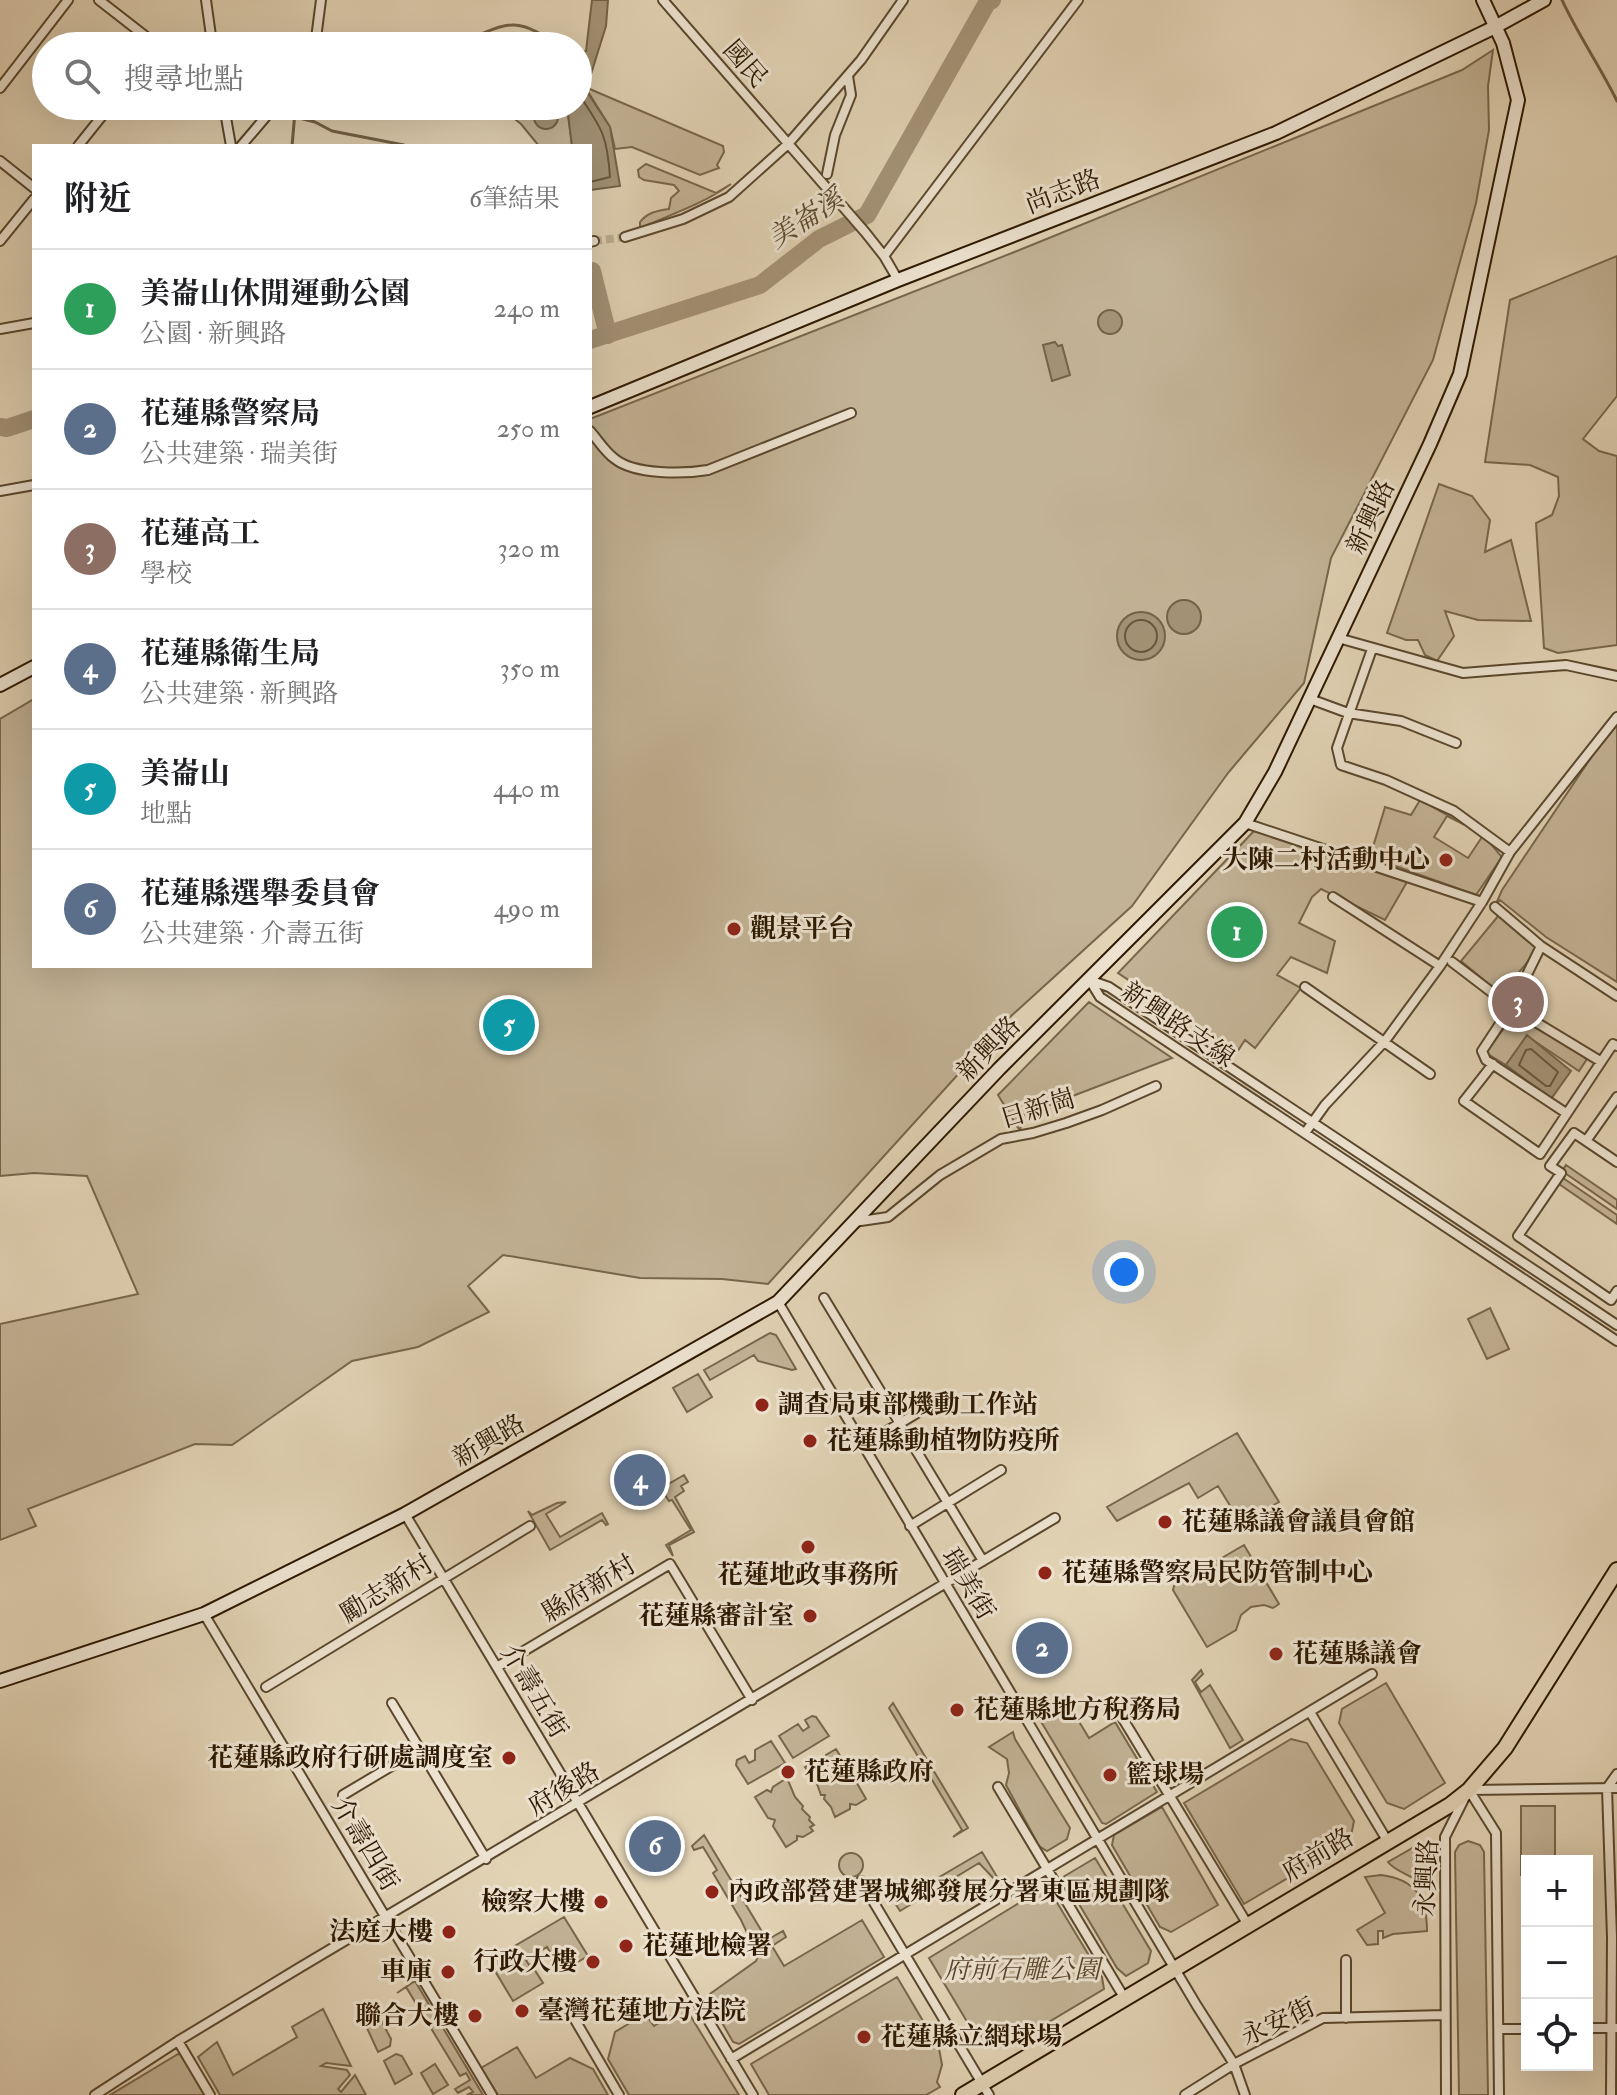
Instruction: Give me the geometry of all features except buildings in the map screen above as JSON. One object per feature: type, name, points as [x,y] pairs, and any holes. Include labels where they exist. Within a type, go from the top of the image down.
[{"type":"main road","name":"府前路","points":[[963,2095],[986,2089],[1175,1968],[1450,1805],[1469,1790],[1505,1748],[1617,1570]]},
{"type":"street","points":[[43,32],[68,0]]},
{"type":"street","points":[[99,0],[140,32]]},
{"type":"street","points":[[206,0],[210,32]]},
{"type":"street","points":[[317,32],[321,0]]},
{"type":"street","name":"國民","points":[[663,0],[865,232],[898,280]]},
{"type":"street","points":[[625,237],[683,219],[729,197],[788,144],[848,76],[903,0]]},
{"type":"street","points":[[884,256],[1078,0]]},
{"type":"street","name":"新興路","points":[[0,1681],[204,1614],[405,1514],[778,1302],[1089,979],[1245,823],[1275,772],[1310,699],[1460,374],[1518,100],[1503,43],[1483,0]]},
{"type":"street","name":"尚志路","points":[[592,406],[898,280],[1276,133],[1495,27],[1544,0]]},
{"type":"street","points":[[0,88],[32,47]]},
{"type":"street","points":[[827,174],[835,135],[851,95],[848,76]]},
{"type":"street","points":[[80,144],[99,120]]},
{"type":"street","points":[[226,120],[231,144]]},
{"type":"street","points":[[243,144],[263,120]]},
{"type":"street","points":[[0,161],[32,186]]},
{"type":"street","points":[[0,241],[32,201]]},
{"type":"street","points":[[0,329],[32,323]]},
{"type":"street","points":[[592,433],[620,463],[657,472],[691,473],[708,470],[851,413]]},
{"type":"street","points":[[0,491],[32,485]]},
{"type":"street","points":[[1338,638],[1463,673],[1566,665],[1617,676]]},
{"type":"street","points":[[1372,649],[1337,748],[1341,765],[1386,780],[1454,811],[1510,852]]},
{"type":"street","points":[[0,685],[32,668]]},
{"type":"street","points":[[1310,699],[1348,713],[1401,721],[1456,743]]},
{"type":"street","points":[[1305,1133],[1385,1041],[1440,966],[1510,852],[1617,717]]},
{"type":"street","points":[[1245,823],[1482,902]]},
{"type":"street","points":[[1333,897],[1440,966]]},
{"type":"street","points":[[1495,907],[1541,946],[1617,996]]},
{"type":"street","points":[[1541,946],[1511,1007],[1482,1051],[1486,1060],[1566,1113]]},
{"type":"street","points":[[1452,962],[1511,1007],[1600,1061]]},
{"type":"street","name":"新興路支線","points":[[1089,979],[1109,987],[1617,1325]]},
{"type":"street","name":"新興路支線","points":[[1089,979],[1100,997],[1617,1341]]},
{"type":"street","points":[[1305,987],[1430,1074]]},
{"type":"street","points":[[1493,1064],[1464,1101],[1540,1154],[1600,1061],[1613,1044],[1617,1046]]},
{"type":"street","name":"日新崗","points":[[853,1223],[888,1217],[940,1175],[1001,1139],[1033,1133],[1102,1110],[1156,1086]]},
{"type":"street","points":[[1586,1141],[1616,1102]]},
{"type":"street","points":[[1617,1162],[1574,1133],[1550,1166],[1561,1173],[1518,1236],[1614,1302],[1617,1291]]},
{"type":"street","points":[[824,1298],[983,1561]]},
{"type":"street","name":"瑞美街","points":[[778,1302],[1097,1840],[1234,2064],[1245,2095]]},
{"type":"street","points":[[862,1446],[927,1407]]},
{"type":"street","points":[[910,1526],[1001,1470]]},
{"type":"street","name":"介壽五街","points":[[405,1514],[753,2095]]},
{"type":"street","name":"府後路","points":[[95,2095],[178,2041],[1055,1518]]},
{"type":"street","name":"勵志新村","points":[[266,1687],[530,1526]]},
{"type":"street","name":"縣府新村","points":[[497,1667],[670,1564],[752,1700]]},
{"type":"street","name":"介壽四街","points":[[204,1614],[492,2095]]},
{"type":"street","points":[[731,2059],[1372,1674]]},
{"type":"street","points":[[392,1703],[486,1859]]},
{"type":"street","points":[[1310,1712],[1388,1842]]},
{"type":"street","points":[[1123,1719],[1248,1925]]},
{"type":"street","points":[[343,1795],[420,1749]]},
{"type":"street","points":[[1611,2095],[1614,2027],[1612,1788],[1617,1774]]},
{"type":"street","points":[[998,1787],[1125,1999]]},
{"type":"street","points":[[1469,1790],[1612,1788]]},
{"type":"street","points":[[1469,1790],[1496,1833],[1499,2095]]},
{"type":"street","name":"永興路","points":[[1446,2095],[1445,1837],[1469,1790]]},
{"type":"street","points":[[861,1881],[986,2089]]},
{"type":"street","points":[[1346,1960],[1346,2018]]},
{"type":"street","points":[[571,2013],[619,2095]]},
{"type":"street","name":"永安街","points":[[1185,2095],[1234,2064],[1323,2018],[1445,2015]]},
{"type":"street","points":[[1593,2028],[1614,2027]]},
{"type":"street","points":[[1499,2029],[1521,2029]]},
{"type":"street","points":[[178,2041],[210,2095]]},
{"type":"green space","points":[[1493,50],[1488,86],[1489,130],[1476,203],[1433,360],[1331,558],[1304,683],[1228,773],[1132,906],[1010,1017],[768,1284],[722,1279],[640,1278],[503,1255],[468,1286],[489,1312],[418,1347],[352,1361],[232,1445],[195,1444],[28,1509],[36,1526],[0,1540],[0,1324],[138,1294],[87,1176],[34,1173],[0,1176],[0,719],[32,700],[32,968],[592,968],[592,418],[1017,251],[1462,70]]},
{"type":"green space","points":[[592,90],[723,146],[724,152],[717,165],[719,168],[700,175],[632,147],[615,149],[610,127],[592,98]]},
{"type":"green space","points":[[516,120],[569,120],[572,144],[537,144]]},
{"type":"green space","points":[[646,164],[716,193],[731,184],[720,191],[698,203],[640,228],[640,222],[646,216],[669,209],[671,198],[679,191],[674,185],[639,177],[638,170]]},
{"type":"green space","points":[[1617,256],[1617,396],[1583,439],[1599,451],[1617,456],[1617,645],[1558,653],[1544,648],[1536,523],[1552,515],[1559,496],[1558,477],[1530,465],[1485,462],[1510,300]]},
{"type":"green space","points":[[1439,484],[1472,496],[1490,520],[1485,552],[1511,540],[1531,621],[1478,620],[1445,611],[1454,636],[1437,661],[1425,655],[1418,640],[1406,640],[1387,633]]},
{"type":"green space","points":[[1617,719],[1617,982],[1546,937],[1500,900],[1496,904],[1502,890]]},
{"type":"green space","points":[[1420,800],[1465,825],[1447,816],[1434,837],[1468,858],[1482,837],[1471,828],[1483,835],[1502,857],[1476,895],[1370,857],[1385,807],[1411,815]]},
{"type":"green space","points":[[1255,830],[1407,882],[1385,920],[1321,889],[1312,897],[1299,923],[1335,941],[1327,973],[1291,957],[1277,975],[1301,988],[1255,1048],[1245,1040],[1237,1052],[1118,973]]},
{"type":"green space","points":[[1499,915],[1539,948],[1501,994],[1461,961]]},
{"type":"green space","points":[[1089,1002],[1172,1058],[1023,1115],[1020,1131],[998,1095]]},
{"type":"green space","points":[[1518,1012],[1587,1059],[1579,1071],[1527,1036],[1506,1065],[1486,1053]]},
{"type":"green space","points":[[1566,1165],[1617,1200],[1617,1209],[1562,1171]]},
{"type":"green space","points":[[1563,1178],[1617,1215],[1617,1224],[1559,1184]]},
{"type":"green space","points":[[1490,1308],[1509,1349],[1487,1359],[1468,1319]]},
{"type":"green space","points":[[770,1333],[776,1335],[796,1369],[758,1361],[754,1355],[710,1380],[704,1370]]},
{"type":"green space","points":[[698,1374],[712,1397],[687,1412],[673,1388]]},
{"type":"green space","points":[[1237,1433],[1279,1502],[1256,1515],[1260,1522],[1245,1530],[1218,1486],[1198,1498],[1189,1483],[1117,1521],[1107,1507]]},
{"type":"green space","points":[[684,1475],[688,1482],[681,1486],[684,1491],[675,1497],[694,1532],[669,1545],[673,1556],[666,1545],[691,1530],[672,1500],[669,1501],[663,1492],[646,1501],[644,1498]]},
{"type":"green space","points":[[566,1502],[546,1514],[560,1537],[602,1513],[608,1524],[602,1520],[550,1550],[528,1511],[532,1515]]},
{"type":"green space","points":[[1244,1545],[1279,1604],[1273,1608],[1264,1605],[1251,1607],[1241,1615],[1236,1630],[1207,1647],[1173,1590],[1174,1586]]},
{"type":"green space","points":[[1201,1670],[1203,1674],[1195,1682],[1201,1692],[1210,1685],[1243,1740],[1230,1748],[1192,1680]]},
{"type":"green space","points":[[1386,1683],[1445,1783],[1404,1809],[1387,1803],[1339,1723],[1342,1709]]},
{"type":"green space","points":[[893,1703],[968,1828],[953,1837],[962,1830],[889,1708]]},
{"type":"green space","points":[[1066,1708],[1072,1710],[1089,1738],[1115,1722],[1157,1792],[1106,1824],[1102,1823],[1040,1720]]},
{"type":"green space","points":[[816,1717],[829,1736],[793,1758],[779,1736],[798,1724],[803,1731],[809,1727],[805,1720]]},
{"type":"green space","points":[[1013,1732],[1070,1828],[1067,1839],[1047,1851],[1039,1846],[1006,1785],[1009,1773],[1007,1759],[989,1747]]},
{"type":"green space","points":[[1291,1739],[1307,1743],[1354,1821],[1350,1841],[1244,1904],[1184,1803]]},
{"type":"green space","points":[[771,1741],[785,1763],[748,1784],[736,1765],[737,1760],[745,1756],[749,1763],[755,1760],[755,1750]]},
{"type":"green space","points":[[836,1749],[849,1770],[847,1776],[854,1778],[866,1799],[856,1805],[850,1804],[850,1809],[835,1817],[824,1799],[825,1795],[821,1795],[805,1767],[824,1760]]},
{"type":"green space","points":[[787,1778],[795,1797],[814,1825],[810,1827],[813,1831],[803,1837],[797,1836],[797,1840],[786,1847],[773,1826],[775,1820],[768,1818],[755,1797],[767,1790],[771,1792],[773,1787]]},
{"type":"green space","points":[[1521,1806],[1555,1806],[1555,1855],[1521,1855]]},
{"type":"green space","points":[[1162,1807],[1218,1905],[1171,1932],[1160,1927],[1112,1845],[1114,1835]]},
{"type":"green space","name":"花蓮縣立網球場","points":[[704,1835],[767,1940],[783,1931],[786,1937],[772,1946],[784,1966],[862,1920],[884,1957],[739,2044],[733,2042],[707,1996],[756,1961],[758,1956],[713,1873],[717,1870],[703,1847],[694,1850],[692,1846]]},
{"type":"green space","points":[[1468,1841],[1480,1845],[1484,1852],[1488,2095],[1459,2095],[1455,1852],[1459,1845]]},
{"type":"green space","points":[[1416,1846],[1426,1853],[1426,1883],[1422,1885],[1388,1862]]},
{"type":"green space","points":[[982,1852],[999,1880],[997,1882],[979,1863],[900,1911],[895,1903]]},
{"type":"green space","points":[[851,1853],[860,1856],[863,1865],[860,1874],[851,1877],[842,1874],[839,1865],[842,1856]]},
{"type":"green space","points":[[1095,1858],[1151,1951],[1148,1963],[1126,1976],[1117,1968],[1063,1877]]},
{"type":"green space","points":[[1381,1875],[1403,1881],[1417,1892],[1425,1909],[1427,1931],[1383,1938],[1383,1931],[1378,1931],[1378,1944],[1367,1945],[1357,1930],[1385,1913],[1365,1877]]},
{"type":"green space","name":"府前石雕公園","points":[[1047,1886],[1102,1977],[1104,1989],[1022,2038],[1007,2042],[987,2039],[969,2025],[929,1958]]},
{"type":"green space","points":[[564,1917],[588,1956],[559,1973],[547,1947],[526,1960],[543,1983],[513,2001],[489,1961]]},
{"type":"green space","name":"花蓮縣立網球場","points":[[897,1977],[939,2048],[942,2065],[937,2082],[940,2087],[926,2095],[769,2095],[751,2064]]},
{"type":"green space","points":[[415,1981],[483,2095],[467,2095],[473,2092],[469,2087],[458,2093],[455,2089],[470,2080],[466,2073],[460,2076],[406,1987]]},
{"type":"green space","points":[[685,2007],[739,2095],[629,2095],[608,2059],[615,2032],[645,2014],[654,2026]]},
{"type":"green space","points":[[323,2009],[351,2066],[326,2063],[321,2066],[347,2070],[350,2075],[338,2089],[341,2092],[355,2075],[366,2095],[220,2095],[198,2057],[217,2042],[233,2075],[297,2037],[292,2027]]},
{"type":"green space","points":[[381,2020],[391,2039],[390,2046],[378,2052],[367,2028]]},
{"type":"green space","points":[[517,2047],[536,2078],[570,2058],[593,2069],[608,2095],[498,2095],[481,2068]]},
{"type":"green space","points":[[178,2054],[183,2055],[208,2095],[110,2095]]},
{"type":"green space","points":[[396,2054],[402,2056],[412,2074],[395,2084],[384,2061]]},
{"type":"green space","points":[[435,2064],[448,2085],[433,2094],[421,2073]]},
{"type":"water","points":[[592,0],[608,0],[606,26],[592,71],[592,32],[588,32]]},
{"type":"water","points":[[592,99],[610,127],[620,186],[592,190],[592,144],[572,144],[569,120],[592,120]]},
{"type":"water","points":[[535,120],[557,120],[546,129]]},
{"type":"water","points":[[1110,310],[1119,313],[1122,322],[1119,331],[1110,334],[1101,331],[1098,322],[1101,313]]},
{"type":"water","points":[[1055,342],[1058,346],[1062,345],[1070,375],[1052,381],[1043,345]]},
{"type":"water","points":[[1184,600],[1196,605],[1201,617],[1196,629],[1184,634],[1172,629],[1167,617],[1172,605]]},
{"type":"water","points":[[1141,612],[1158,619],[1165,636],[1158,653],[1141,660],[1124,653],[1117,636],[1124,619]]},
{"type":"water","points":[[1527,1035],[1571,1071],[1551,1099],[1506,1065]]},
{"type":"waterway","name":"美崙溪","points":[[592,339],[760,285],[819,239],[867,215],[987,3],[992,0]]},
{"type":"waterway","points":[[1562,0],[1617,101]]},
{"type":"waterway","points":[[487,32],[512,25],[536,32]]},
{"type":"waterway","points":[[292,144],[294,120]]},
{"type":"waterway","points":[[307,120],[332,131],[399,144]]},
{"type":"waterway","points":[[592,271],[608,335]]},
{"type":"waterway","name":"美崙溪","points":[[0,427],[7,428],[32,420]]},
{"type":"tunnel","points":[[594,241],[625,237]]},
{"type":"place","name":"大陳二村活動中心","points":[[1446,860]]},
{"type":"place","name":"觀景平台","points":[[734,929]]},
{"type":"place","name":"美崙山休閒運動公園","points":[[1237,932]]},
{"type":"place","name":"花蓮高工","points":[[1518,1002]]},
{"type":"place","name":"美崙山","points":[[509,1025]]},
{"type":"place","name":"調查局東部機動工作站","points":[[762,1405]]},
{"type":"place","name":"花蓮縣動植物防疫所","points":[[810,1441]]},
{"type":"place","name":"花蓮縣衛生局","points":[[640,1480]]},
{"type":"place","name":"花蓮縣議會議員會館","points":[[1165,1522]]},
{"type":"place","name":"花蓮地政事務所","points":[[808,1547]]},
{"type":"place","name":"花蓮縣警察局民防管制中心","points":[[1045,1573]]},
{"type":"place","name":"花蓮縣審計室","points":[[810,1616]]},
{"type":"place","name":"花蓮縣警察局","points":[[1042,1648]]},
{"type":"place","name":"花蓮縣議會","points":[[1276,1654]]},
{"type":"place","name":"花蓮縣地方稅務局","points":[[957,1710]]},
{"type":"place","name":"花蓮縣政府行研處調度室","points":[[509,1758]]},
{"type":"place","name":"花蓮縣政府","points":[[788,1772]]},
{"type":"place","name":"籃球場","points":[[1110,1775]]},
{"type":"place","name":"花蓮縣選舉委員會","points":[[655,1846]]},
{"type":"place","name":"內政部營建署城鄉發展分署東區規劃隊","points":[[712,1892]]},
{"type":"place","name":"檢察大樓","points":[[601,1902]]},
{"type":"place","name":"法庭大樓","points":[[449,1932]]},
{"type":"place","name":"花蓮地檢署","points":[[626,1946]]},
{"type":"place","name":"行政大樓","points":[[593,1962]]},
{"type":"place","name":"車庫","points":[[448,1972]]},
{"type":"place","name":"臺灣花蓮地方法院","points":[[522,2011]]},
{"type":"place","name":"聯合大樓","points":[[475,2016]]},
{"type":"place","name":"花蓮縣立網球場","points":[[864,2037]]}]
